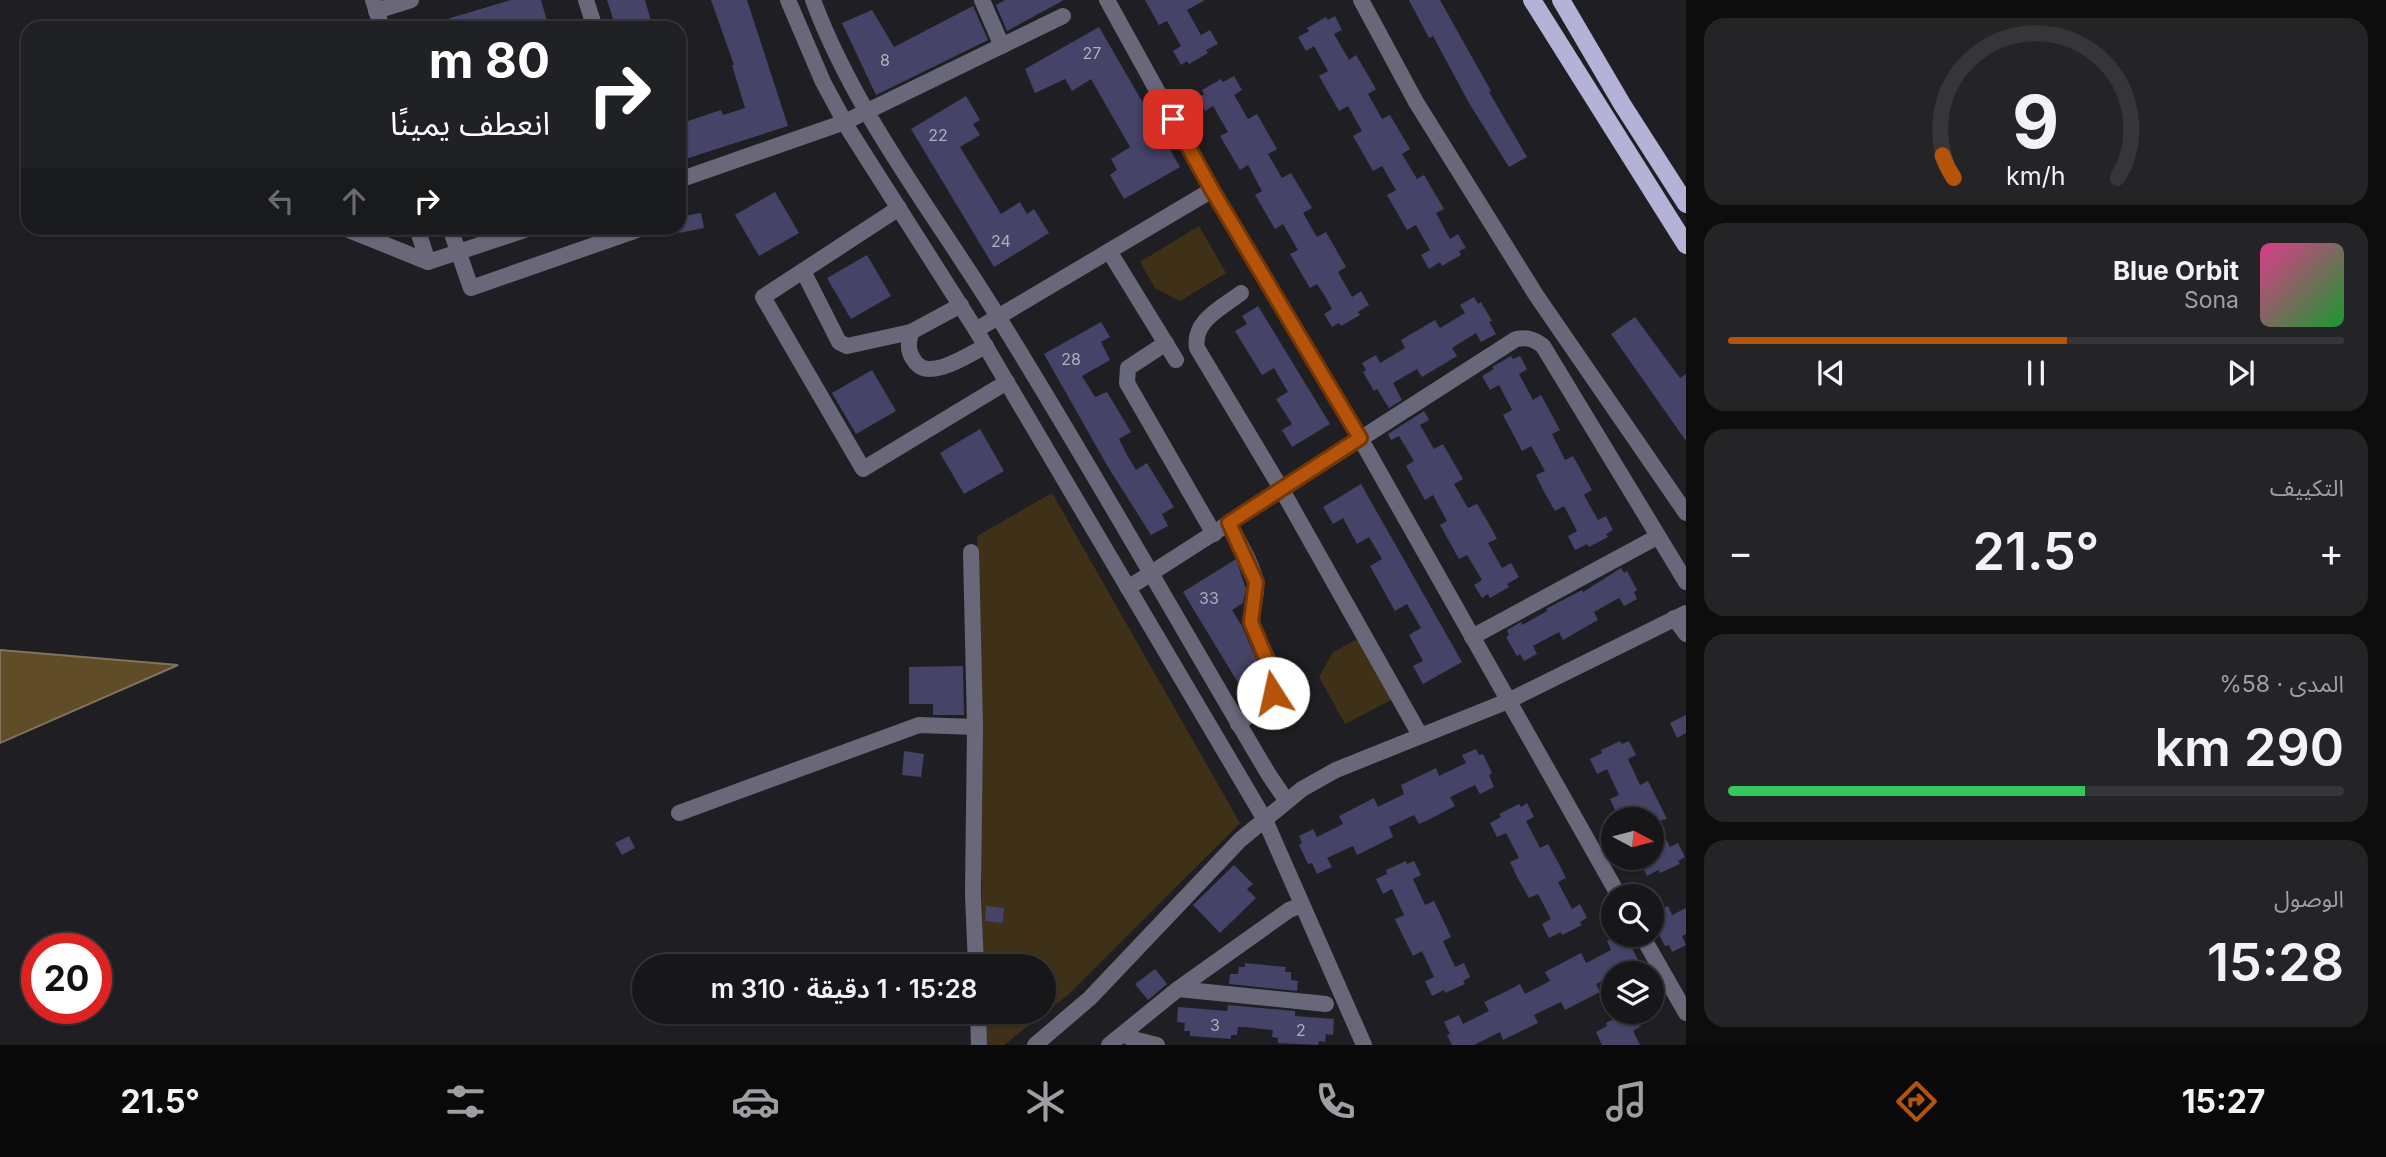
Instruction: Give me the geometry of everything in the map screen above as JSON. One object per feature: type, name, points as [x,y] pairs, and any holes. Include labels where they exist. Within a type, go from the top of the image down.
[{"type":"main road","points":[[1532,0],[1686,245]]},
{"type":"main road","points":[[1561,0],[1622,104],[1686,204]]},
{"type":"street","points":[[374,5],[411,0]]},
{"type":"street","points":[[586,0],[593,21]]},
{"type":"street","points":[[788,0],[823,82],[845,122],[986,346],[1265,820],[1364,1045]]},
{"type":"street","points":[[982,0],[1002,46]]},
{"type":"street","points":[[1107,0],[1212,190],[1360,438],[1612,884]]},
{"type":"street","points":[[1361,0],[1416,102],[1536,295],[1686,513]]},
{"type":"street","points":[[819,2],[844,70],[867,111],[998,316],[1238,724],[1286,800]]},
{"type":"street","points":[[686,178],[845,122],[1063,16]]},
{"type":"street","points":[[976,330],[1212,190]]},
{"type":"street","points":[[899,208],[763,297],[863,469],[1007,382]]},
{"type":"street","points":[[362,235],[428,261],[508,235]]},
{"type":"street","points":[[419,235],[428,261]]},
{"type":"street","points":[[453,235],[471,288],[623,235]]},
{"type":"street","points":[[1108,251],[1176,360]]},
{"type":"street","points":[[803,271],[839,342],[847,346],[911,332],[961,305]]},
{"type":"street","points":[[1241,293],[1203,323],[1197,332],[1197,348],[1282,490],[1420,735]]},
{"type":"street","points":[[911,332],[907,346],[911,356],[918,366],[931,370],[944,367],[986,346]]},
{"type":"street","points":[[1128,588],[1516,339],[1530,338],[1543,346],[1686,582]]},
{"type":"street","points":[[1166,343],[1128,368],[1127,383],[1214,534]]},
{"type":"street","points":[[1229,523],[1255,578],[1256,592],[1251,622],[1275,680],[1270,699],[1238,724]]},
{"type":"street","points":[[1472,637],[1657,537]]},
{"type":"street","points":[[971,552],[975,954]]},
{"type":"street","points":[[1035,1045],[1090,998],[1240,840],[1286,800],[1336,770],[1508,701],[1680,615],[1686,634]]},
{"type":"street","points":[[679,813],[919,725],[975,727]]},
{"type":"street","points":[[1109,1045],[1178,989],[1289,910],[1302,905]]},
{"type":"street","points":[[1648,947],[1686,1013]]},
{"type":"street","points":[[1178,989],[1326,1004]]},
{"type":"street","points":[[978,1024],[979,1045]]},
{"type":"street","points":[[1123,1034],[1157,1045]]},
{"type":"shaded area","points":[[1199,226],[1226,273],[1180,301],[1155,288],[1140,262]]},
{"type":"shaded area","points":[[1052,493],[1240,823],[1056,1004],[1056,954],[983,954],[977,536]]},
{"type":"shaded area","points":[[1360,638],[1393,699],[1345,724],[1319,677],[1333,652]]},
{"type":"shaded area","points":[[0,650],[178,665],[0,743]]},
{"type":"shaded area","points":[[984,1024],[1031,1024],[1004,1045],[985,1045]]},
{"type":"building","points":[[511,0],[541,0],[547,21],[440,21]]},
{"type":"building","points":[[607,0],[645,0],[651,21],[614,21]]},
{"type":"building","points":[[711,0],[747,0],[788,126],[686,159],[686,122],[721,110],[723,115],[745,108],[734,65]]},
{"type":"building","points":[[1005,0],[1064,0],[1007,31],[996,5]]},
{"type":"building","points":[[1145,0],[1205,0],[1187,10],[1201,35],[1210,30],[1218,44],[1189,64],[1187,61],[1181,65],[1173,51],[1181,46],[1167,21],[1159,25]]},
{"type":"building","points":[[1409,0],[1440,0],[1527,157],[1509,167],[1469,103],[1433,36],[1429,38]]},
{"type":"building","points":[[973,6],[988,40],[876,95],[842,23],[872,10],[894,47]]},
{"type":"building","points":[[1335,16],[1342,30],[1334,34],[1349,60],[1356,55],[1376,89],[1368,94],[1382,119],[1390,115],[1410,149],[1402,154],[1417,179],[1424,175],[1444,209],[1436,213],[1450,239],[1458,234],[1466,248],[1459,251],[1461,255],[1442,266],[1440,262],[1429,269],[1421,255],[1430,250],[1416,225],[1407,230],[1387,195],[1396,190],[1382,166],[1373,171],[1353,136],[1362,131],[1348,106],[1339,111],[1319,76],[1328,71],[1314,46],[1306,51],[1298,37],[1326,17],[1328,20]]},
{"type":"building","points":[[1099,27],[1180,167],[1124,199],[1110,175],[1117,170],[1111,159],[1130,147],[1091,79],[1072,91],[1065,79],[1035,93],[1025,69]]},
{"type":"building","points":[[1234,76],[1242,90],[1234,95],[1248,119],[1257,114],[1277,149],[1268,154],[1282,178],[1291,173],[1312,208],[1303,213],[1317,237],[1326,232],[1346,267],[1338,272],[1352,297],[1361,291],[1369,305],[1358,312],[1360,315],[1341,326],[1339,323],[1332,327],[1324,314],[1332,309],[1317,284],[1310,288],[1290,254],[1298,250],[1283,224],[1275,229],[1255,195],[1262,191],[1248,165],[1240,170],[1220,136],[1228,132],[1213,106],[1205,111],[1198,98],[1204,94],[1202,90],[1221,79],[1223,82]]},
{"type":"building","points":[[966,96],[980,120],[973,124],[980,135],[960,147],[1001,214],[1020,202],[1027,214],[1034,209],[1049,233],[994,267],[911,129]]},
{"type":"building","points":[[775,192],[799,233],[759,256],[735,215]]},
{"type":"building","points":[[701,213],[704,228],[686,232],[686,216]]},
{"type":"building","points":[[867,255],[891,296],[851,319],[827,278]]},
{"type":"building","points":[[1474,297],[1478,304],[1481,302],[1496,334],[1481,342],[1476,333],[1452,348],[1457,356],[1422,377],[1417,369],[1393,383],[1402,400],[1389,408],[1377,389],[1374,391],[1363,372],[1366,370],[1362,363],[1376,355],[1380,363],[1405,348],[1401,340],[1435,320],[1440,328],[1465,313],[1460,305]]},
{"type":"building","points":[[1258,306],[1330,424],[1292,447],[1282,430],[1292,424],[1276,399],[1288,392],[1274,368],[1262,375],[1235,331],[1247,324],[1242,316]]},
{"type":"building","points":[[1635,317],[1680,378],[1686,374],[1686,441],[1611,334]]},
{"type":"building","points":[[1101,322],[1110,337],[1101,342],[1110,360],[1082,376],[1095,397],[1107,392],[1131,432],[1119,439],[1127,455],[1136,470],[1147,463],[1174,507],[1162,514],[1168,526],[1151,535],[1108,467],[1044,354]]},
{"type":"building","points":[[1511,356],[1513,359],[1520,356],[1527,369],[1519,374],[1533,400],[1541,395],[1560,430],[1552,434],[1565,460],[1573,456],[1592,490],[1584,495],[1598,520],[1606,516],[1613,530],[1606,534],[1608,537],[1589,547],[1587,544],[1575,550],[1568,536],[1577,531],[1564,506],[1555,511],[1536,475],[1545,471],[1531,446],[1522,451],[1503,415],[1512,410],[1499,385],[1490,390],[1482,376]]},
{"type":"building","points":[[872,370],[896,411],[856,434],[832,393]]},
{"type":"building","points":[[1424,411],[1429,420],[1420,425],[1434,449],[1443,444],[1463,479],[1454,484],[1468,508],[1477,504],[1489,524],[1497,539],[1488,543],[1502,568],[1511,563],[1519,577],[1507,584],[1509,587],[1490,598],[1488,594],[1482,598],[1474,585],[1482,580],[1467,555],[1459,559],[1440,525],[1447,521],[1433,495],[1425,500],[1406,466],[1414,461],[1399,436],[1391,440],[1388,434]]},
{"type":"building","points":[[980,429],[1004,471],[964,494],[940,453]]},
{"type":"building","points":[[1361,484],[1462,662],[1423,684],[1413,666],[1423,661],[1409,635],[1421,628],[1407,604],[1395,611],[1370,566],[1382,559],[1369,537],[1357,544],[1343,518],[1333,524],[1323,507]]},
{"type":"building","points":[[1236,559],[1246,589],[1243,603],[1232,610],[1261,670],[1254,673],[1259,682],[1243,691],[1183,592]]},
{"type":"building","points":[[1621,568],[1624,573],[1627,571],[1637,590],[1634,592],[1637,599],[1624,606],[1619,598],[1594,612],[1598,620],[1563,640],[1559,632],[1533,646],[1537,654],[1524,661],[1520,654],[1517,656],[1506,637],[1509,635],[1507,630],[1521,622],[1522,625],[1582,590],[1583,592]]},
{"type":"building","points":[[963,666],[964,715],[933,715],[933,704],[909,704],[909,667]]},
{"type":"building","points":[[1686,715],[1686,733],[1677,738],[1670,723]]},
{"type":"building","points":[[1620,741],[1622,744],[1629,741],[1636,755],[1628,759],[1640,785],[1648,781],[1661,807],[1614,807],[1610,799],[1619,795],[1607,769],[1597,774],[1590,759],[1602,753],[1601,750]]},
{"type":"building","points":[[1476,749],[1479,755],[1483,754],[1492,773],[1489,775],[1494,787],[1480,794],[1475,785],[1450,797],[1455,806],[1419,824],[1414,815],[1389,827],[1393,837],[1357,855],[1353,846],[1327,858],[1332,867],[1317,874],[1312,863],[1308,864],[1299,845],[1302,843],[1299,836],[1313,829],[1317,837],[1343,824],[1339,816],[1374,798],[1378,807],[1404,794],[1401,785],[1436,768],[1439,776],[1466,763],[1462,755]]},
{"type":"building","points":[[904,751],[924,754],[921,777],[902,775]]},
{"type":"building","points":[[1527,803],[1534,817],[1526,821],[1540,848],[1548,844],[1566,878],[1558,882],[1572,909],[1580,904],[1587,918],[1580,922],[1582,925],[1549,938],[1542,924],[1551,919],[1538,894],[1529,898],[1517,877],[1510,862],[1519,858],[1506,833],[1497,837],[1490,823],[1501,817],[1499,814]]},
{"type":"building","points":[[1664,835],[1670,847],[1678,843],[1685,857],[1678,861],[1680,864],[1660,873],[1658,870],[1664,870]]},
{"type":"building","points":[[629,836],[635,848],[622,855],[615,843]]},
{"type":"building","points":[[1406,861],[1407,864],[1414,861],[1421,875],[1413,879],[1425,905],[1434,901],[1451,937],[1443,941],[1455,967],[1464,963],[1470,977],[1463,981],[1465,984],[1445,993],[1444,990],[1432,996],[1425,981],[1434,977],[1422,951],[1413,956],[1395,919],[1404,915],[1392,889],[1383,894],[1376,879],[1387,874],[1386,870]]},
{"type":"building","points":[[1234,865],[1253,884],[1247,889],[1256,898],[1220,933],[1193,905]]},
{"type":"building","points":[[1644,870],[1658,870],[1647,876]]},
{"type":"building","points":[[986,906],[1004,908],[1003,923],[985,921]]},
{"type":"building","points":[[1668,906],[1672,915],[1686,908],[1686,934],[1682,936],[1686,945],[1672,952],[1669,945],[1664,944],[1664,908]]},
{"type":"building","points":[[1610,947],[1632,947],[1638,961],[1601,961],[1601,982],[1596,984],[1600,992],[1565,1010],[1561,1002],[1534,1015],[1538,1023],[1503,1040],[1500,1032],[1474,1045],[1452,1045],[1444,1022],[1459,1015],[1463,1024],[1489,1011],[1484,1002],[1520,984],[1525,994],[1550,981],[1545,972],[1581,953],[1586,963],[1611,950]]},
{"type":"building","points":[[1245,963],[1286,967],[1285,972],[1291,972],[1291,980],[1298,981],[1297,991],[1229,984],[1230,974],[1238,974],[1239,967],[1245,967]]},
{"type":"building","points":[[1155,969],[1167,984],[1148,1000],[1135,984]]},
{"type":"building","points":[[1228,1005],[1295,1011],[1295,1016],[1334,1019],[1333,1035],[1326,1034],[1325,1042],[1319,1041],[1318,1045],[1278,1043],[1278,1038],[1272,1037],[1273,1030],[1245,1027],[1238,1027],[1237,1035],[1231,1035],[1231,1039],[1190,1036],[1190,1031],[1184,1031],[1185,1023],[1177,1022],[1178,1007],[1227,1011]]},
{"type":"building","points":[[1606,1024],[1640,1024],[1641,1026],[1633,1031],[1640,1045],[1602,1045],[1596,1032]]},
{"type":"route","points":[[1173,119],[1212,190],[1360,438],[1229,523],[1255,578],[1256,592],[1251,622],[1275,680],[1273,693]]}]
